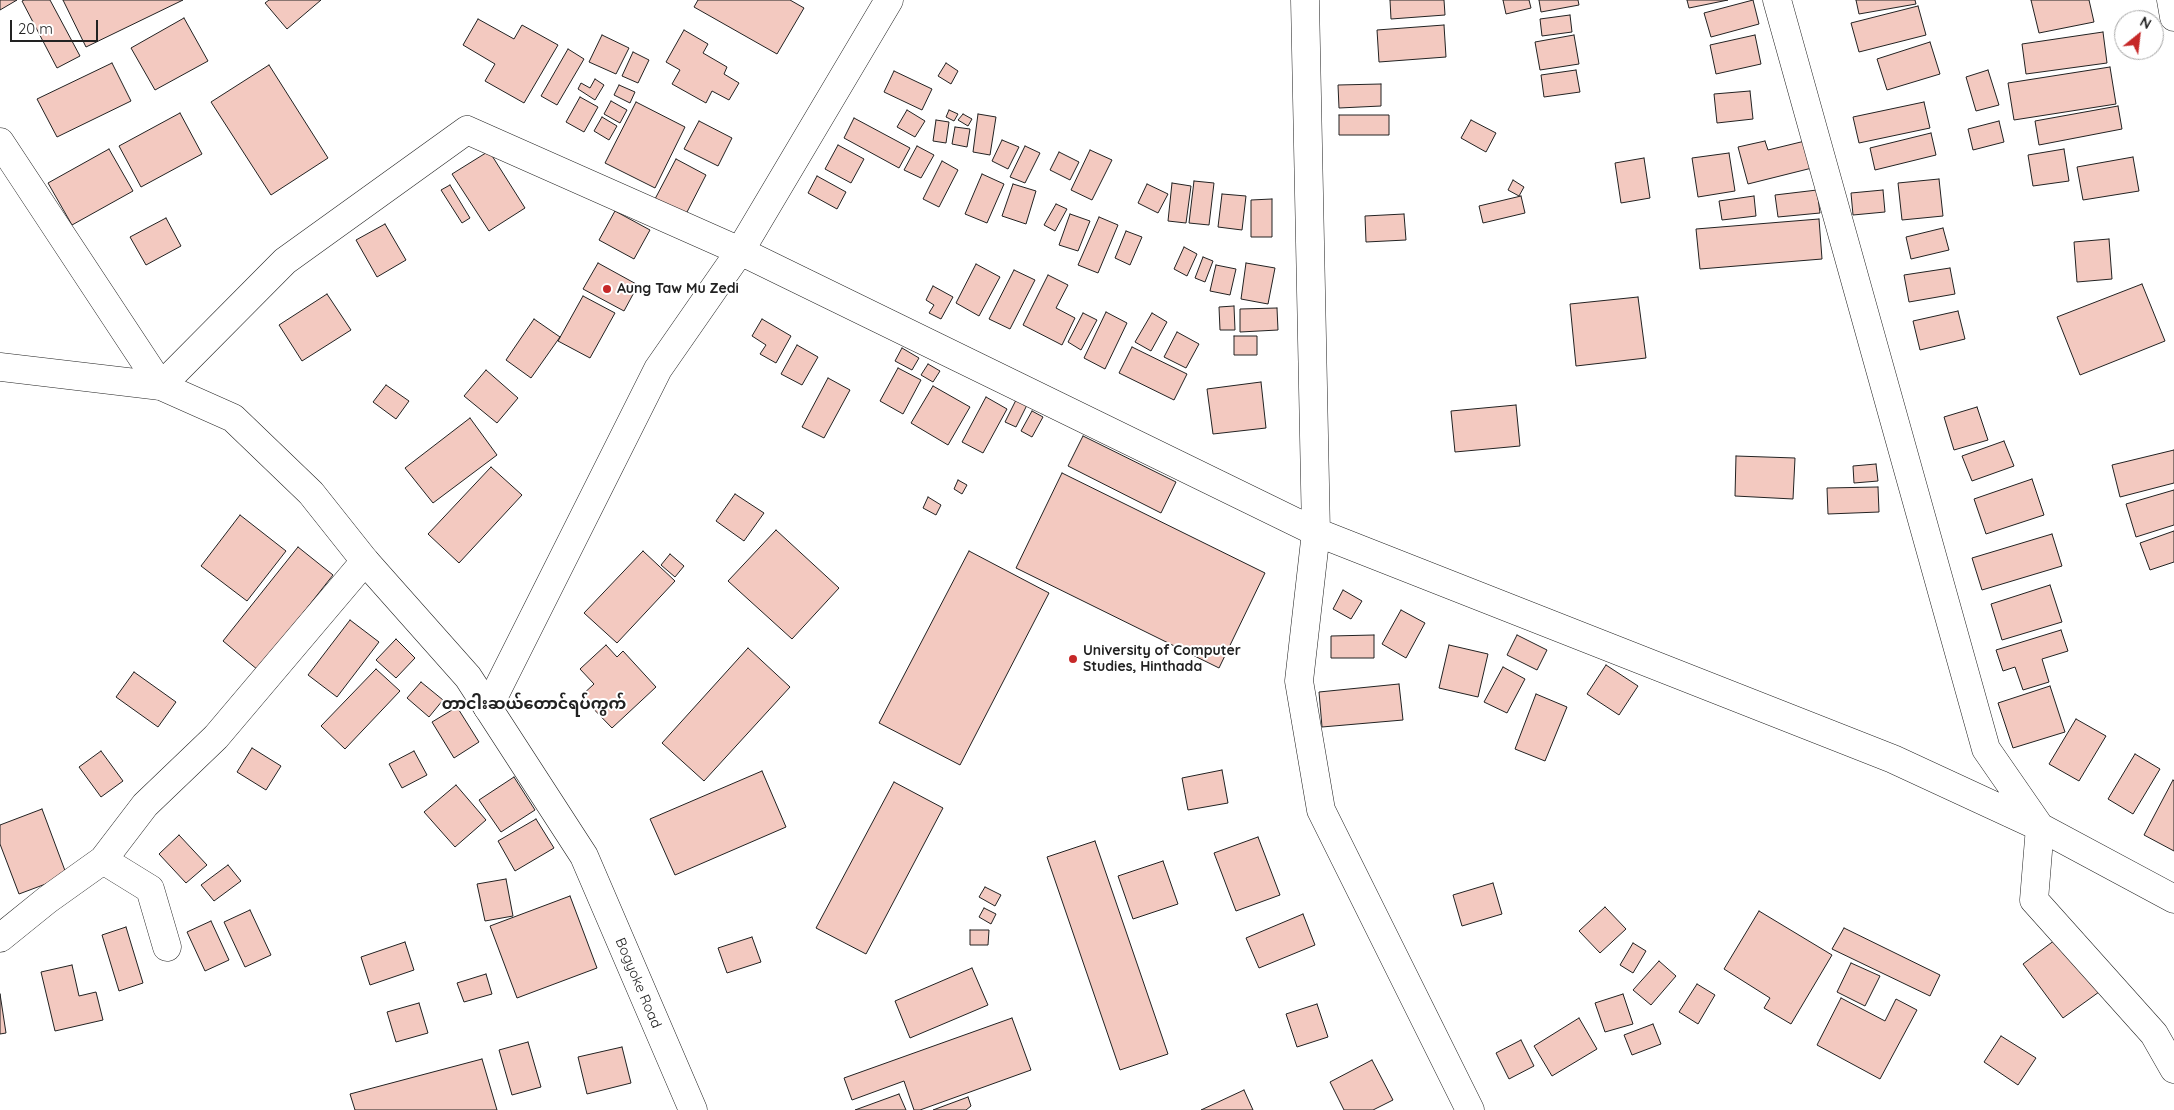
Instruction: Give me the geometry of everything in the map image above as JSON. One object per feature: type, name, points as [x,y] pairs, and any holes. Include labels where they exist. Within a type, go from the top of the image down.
[{"type":"street","points":[[488,708],[658,369],[740,251],[889,0]]},
{"type":"street","points":[[1305,0],[1316,532],[1299,681],[1321,810],[1470,1110]]},
{"type":"street","points":[[1777,0],[1986,750],[2040,827],[2034,900],[2154,1034],[2174,1069]]},
{"type":"street","points":[[2171,0],[2174,18]]},
{"type":"street","points":[[0,142],[161,386],[285,261],[468,130],[740,251],[1316,532],[1893,759],[2040,827],[2174,899]]},
{"type":"street","name":"Bogyoke Road","points":[[0,367],[161,386],[234,418],[312,493],[365,562],[468,677],[584,856],[693,1110]]},
{"type":"street","points":[[0,938],[47,900],[103,860],[145,805],[216,737],[365,562]]},
{"type":"street","points":[[103,860],[150,889],[167,947]]},
{"type":"building","points":[[0,0],[17,0],[0,10]]},
{"type":"building","points":[[50,0],[80,56],[57,68],[22,1]]},
{"type":"building","points":[[63,0],[183,0],[86,47]]},
{"type":"building","points":[[269,0],[321,0],[287,29],[265,3]]},
{"type":"building","points":[[698,0],[790,0],[804,8],[777,54],[694,7]]},
{"type":"building","points":[[1390,0],[1444,0],[1445,15],[1391,19]]},
{"type":"building","points":[[1503,0],[1529,0],[1531,8],[1506,14]]},
{"type":"building","points":[[1539,0],[1578,0],[1579,5],[1541,12]]},
{"type":"building","points":[[1687,0],[1728,0],[1689,8]]},
{"type":"building","points":[[1753,0],[1759,24],[1711,37],[1704,13]]},
{"type":"building","points":[[1856,0],[1915,0],[1916,4],[1859,14]]},
{"type":"building","points":[[2031,0],[2089,0],[2094,22],[2039,33]]},
{"type":"building","points":[[1918,6],[1926,35],[1859,52],[1851,23]]},
{"type":"building","points":[[1570,15],[1572,32],[1542,36],[1540,19]]},
{"type":"building","points":[[184,18],[208,61],[155,90],[131,48]]},
{"type":"building","points":[[478,19],[514,39],[522,25],[558,45],[524,103],[485,81],[495,64],[463,45]]},
{"type":"building","points":[[1444,25],[1446,57],[1379,62],[1377,30]]},
{"type":"building","points":[[684,30],[708,44],[703,53],[727,67],[724,74],[739,83],[729,100],[712,91],[706,103],[672,84],[680,70],[666,62]]},
{"type":"building","points":[[2103,32],[2107,63],[2026,74],[2022,44]]},
{"type":"building","points":[[602,35],[629,48],[616,74],[589,62]]},
{"type":"building","points":[[1574,35],[1579,64],[1540,70],[1535,42]]},
{"type":"building","points":[[1755,35],[1761,64],[1716,74],[1710,45]]},
{"type":"building","points":[[1930,42],[1940,74],[1887,90],[1877,59]]},
{"type":"building","points":[[568,49],[584,59],[557,105],[541,96]]},
{"type":"building","points":[[633,52],[649,60],[638,83],[622,76]]},
{"type":"building","points":[[112,63],[131,101],[57,137],[37,99]]},
{"type":"building","points":[[946,63],[958,71],[951,84],[938,76]]},
{"type":"building","points":[[269,65],[328,158],[271,195],[211,102]]},
{"type":"building","points":[[2110,67],[2116,104],[2014,120],[2008,83]]},
{"type":"building","points":[[1576,70],[1580,92],[1544,97],[1541,75]]},
{"type":"building","points":[[1988,70],[1999,105],[1976,111],[1966,77]]},
{"type":"building","points":[[894,71],[932,89],[922,110],[884,92]]},
{"type":"building","points":[[595,79],[604,85],[595,100],[578,89],[581,83],[590,88]]},
{"type":"building","points":[[1381,84],[1381,106],[1339,108],[1338,85]]},
{"type":"building","points":[[619,85],[635,92],[630,103],[614,95]]},
{"type":"building","points":[[1750,91],[1753,119],[1717,123],[1714,94]]},
{"type":"building","points":[[580,97],[598,107],[584,132],[566,122]]},
{"type":"building","points":[[611,101],[627,110],[620,123],[604,114]]},
{"type":"building","points":[[636,102],[685,127],[655,188],[605,163]]},
{"type":"building","points":[[1924,102],[1930,128],[1859,143],[1853,117]]},
{"type":"building","points":[[2118,106],[2122,129],[2039,145],[2035,121]]},
{"type":"building","points":[[907,110],[925,121],[915,137],[897,127]]},
{"type":"building","points":[[949,110],[958,114],[954,121],[946,117]]},
{"type":"building","points":[[180,113],[202,154],[141,187],[119,146]]},
{"type":"building","points":[[963,114],[972,119],[968,126],[958,120]]},
{"type":"building","points":[[978,114],[996,117],[990,155],[973,152]]},
{"type":"building","points":[[1339,115],[1389,115],[1389,135],[1339,135]]},
{"type":"building","points":[[602,117],[617,126],[609,140],[594,131]]},
{"type":"building","points":[[854,118],[910,148],[899,168],[844,138]]},
{"type":"building","points":[[936,120],[949,122],[946,143],[933,141]]},
{"type":"building","points":[[1471,120],[1496,133],[1486,152],[1461,138]]},
{"type":"building","points":[[699,121],[732,138],[718,166],[684,149]]},
{"type":"building","points":[[1999,121],[2004,142],[1973,150],[1968,129]]},
{"type":"building","points":[[955,127],[970,129],[967,147],[952,144]]},
{"type":"building","points":[[1931,133],[1936,155],[1875,170],[1870,148]]},
{"type":"building","points":[[1002,140],[1019,147],[1008,169],[992,161]]},
{"type":"building","points":[[1765,141],[1768,150],[1805,141],[1812,168],[1748,184],[1738,147]]},
{"type":"building","points":[[838,145],[864,159],[851,183],[825,169]]},
{"type":"building","points":[[917,146],[934,155],[921,178],[904,170]]},
{"type":"building","points":[[1025,146],[1040,153],[1025,183],[1010,177]]},
{"type":"building","points":[[109,149],[133,191],[72,225],[48,183]]},
{"type":"building","points":[[2064,149],[2069,181],[2033,186],[2028,155]]},
{"type":"building","points":[[1090,150],[1112,160],[1092,200],[1071,190]]},
{"type":"building","points":[[489,151],[525,208],[489,231],[452,174]]},
{"type":"building","points":[[1059,152],[1079,162],[1070,180],[1050,170]]},
{"type":"building","points":[[1729,153],[1735,191],[1698,197],[1692,158]]},
{"type":"building","points":[[2133,157],[2139,191],[2083,200],[2077,167]]},
{"type":"building","points":[[1644,158],[1650,198],[1621,203],[1615,163]]},
{"type":"building","points":[[676,159],[706,175],[686,214],[655,199]]},
{"type":"building","points":[[942,161],[958,170],[939,207],[923,199]]},
{"type":"building","points":[[982,174],[1004,184],[987,223],[965,214]]},
{"type":"building","points":[[817,176],[846,192],[837,209],[808,193]]},
{"type":"building","points":[[1939,179],[1943,216],[1902,220],[1898,183]]},
{"type":"building","points":[[1513,180],[1524,187],[1519,196],[1508,190]]},
{"type":"building","points":[[1194,181],[1214,183],[1209,225],[1189,223]]},
{"type":"building","points":[[1172,183],[1191,186],[1186,223],[1168,221]]},
{"type":"building","points":[[1013,184],[1036,191],[1026,224],[1002,216]]},
{"type":"building","points":[[1147,184],[1168,194],[1158,213],[1138,203]]},
{"type":"building","points":[[450,185],[470,218],[462,223],[441,190]]},
{"type":"building","points":[[1817,190],[1820,213],[1778,217],[1775,195]]},
{"type":"building","points":[[1883,190],[1885,212],[1853,215],[1851,193]]},
{"type":"building","points":[[1222,194],[1246,196],[1242,230],[1218,227]]},
{"type":"building","points":[[1521,196],[1525,213],[1483,223],[1479,206]]},
{"type":"building","points":[[1754,196],[1756,216],[1722,220],[1719,201]]},
{"type":"building","points":[[1272,199],[1272,237],[1251,237],[1251,200]]},
{"type":"building","points":[[1056,204],[1067,209],[1055,231],[1044,225]]},
{"type":"building","points":[[615,211],[650,230],[634,259],[599,240]]},
{"type":"building","points":[[1070,214],[1090,221],[1078,251],[1059,245]]},
{"type":"building","points":[[1404,214],[1406,240],[1366,242],[1365,216]]},
{"type":"building","points":[[1099,217],[1118,225],[1098,273],[1078,265]]},
{"type":"building","points":[[166,218],[181,246],[146,265],[130,237]]},
{"type":"building","points":[[1819,219],[1822,259],[1700,269],[1696,229]]},
{"type":"building","points":[[385,224],[406,260],[377,277],[356,240]]},
{"type":"building","points":[[1943,228],[1949,250],[1911,259],[1906,237]]},
{"type":"building","points":[[1126,231],[1142,237],[1130,265],[1115,258]]},
{"type":"building","points":[[2109,239],[2112,279],[2077,282],[2074,242]]},
{"type":"building","points":[[1184,247],[1197,254],[1187,276],[1174,269]]},
{"type":"building","points":[[1203,257],[1213,261],[1205,282],[1195,278]]},
{"type":"building","points":[[598,263],[638,285],[624,311],[583,289]]},
{"type":"building","points":[[1246,263],[1275,268],[1268,304],[1241,299]]},
{"type":"building","points":[[976,264],[1000,277],[979,316],[956,303]]},
{"type":"building","points":[[1216,265],[1236,269],[1230,295],[1210,291]]},
{"type":"building","points":[[1950,268],[1955,294],[1909,302],[1904,275]]},
{"type":"building","points":[[1014,270],[1035,280],[1010,329],[989,319]]},
{"type":"building","points":[[1048,275],[1068,285],[1056,308],[1075,318],[1062,345],[1023,325]]},
{"type":"building","points":[[2142,284],[2165,341],[2080,375],[2057,317]]},
{"type":"building","points":[[933,286],[953,297],[941,319],[929,313],[934,305],[926,300]]},
{"type":"building","points":[[327,294],[351,330],[302,361],[279,325]]},
{"type":"building","points":[[583,296],[615,313],[590,358],[558,341]]},
{"type":"building","points":[[1638,297],[1646,358],[1576,366],[1570,304]]},
{"type":"building","points":[[1234,306],[1235,330],[1220,330],[1219,307]]},
{"type":"building","points":[[1277,308],[1278,330],[1240,332],[1240,309]]},
{"type":"building","points":[[1958,311],[1965,339],[1920,350],[1913,321]]},
{"type":"building","points":[[1106,312],[1127,323],[1105,369],[1084,358]]},
{"type":"building","points":[[1083,313],[1097,320],[1081,350],[1068,342]]},
{"type":"building","points":[[1152,313],[1167,322],[1151,351],[1135,342]]},
{"type":"building","points":[[534,319],[560,337],[531,378],[506,360]]},
{"type":"building","points":[[762,319],[791,336],[776,363],[760,354],[766,345],[752,336]]},
{"type":"building","points":[[1177,332],[1199,344],[1186,368],[1164,357]]},
{"type":"building","points":[[1234,336],[1257,336],[1257,355],[1234,355]]},
{"type":"building","points":[[797,345],[818,357],[802,385],[781,374]]},
{"type":"building","points":[[1132,347],[1187,374],[1174,400],[1119,373]]},
{"type":"building","points":[[902,348],[919,358],[912,370],[895,361]]},
{"type":"building","points":[[928,364],[940,371],[933,382],[921,375]]},
{"type":"building","points":[[898,368],[921,380],[903,414],[880,401]]},
{"type":"building","points":[[486,370],[518,398],[497,423],[464,396]]},
{"type":"building","points":[[828,378],[850,390],[824,438],[802,427]]},
{"type":"building","points":[[1261,382],[1266,428],[1213,434],[1207,389]]},
{"type":"building","points":[[386,385],[409,401],[396,419],[373,402]]},
{"type":"building","points":[[933,386],[970,407],[948,445],[911,423]]},
{"type":"building","points":[[986,397],[1007,409],[983,453],[962,442]]},
{"type":"building","points":[[1016,400],[1027,405],[1016,427],[1005,422]]},
{"type":"building","points":[[1516,405],[1520,446],[1455,452],[1451,411]]},
{"type":"building","points":[[1977,407],[1988,440],[1954,450],[1944,417]]},
{"type":"building","points":[[1032,411],[1043,417],[1032,437],[1021,431]]},
{"type":"building","points":[[470,418],[497,455],[433,503],[405,468]]},
{"type":"building","points":[[1083,436],[1176,482],[1161,513],[1068,466]]},
{"type":"building","points":[[2004,441],[2014,466],[1972,481],[1962,456]]},
{"type":"building","points":[[2174,450],[2174,483],[2120,497],[2112,465]]},
{"type":"building","points":[[1736,456],[1795,458],[1793,499],[1735,496]]},
{"type":"building","points":[[1876,464],[1878,481],[1854,483],[1853,466]]},
{"type":"building","points":[[491,467],[522,495],[459,563],[428,534]]},
{"type":"building","points":[[1062,473],[1265,573],[1219,668],[1016,568]]},
{"type":"building","points":[[2032,479],[2044,515],[1986,534],[1974,499]]},
{"type":"building","points":[[958,480],[967,485],[962,494],[954,489]]},
{"type":"building","points":[[1878,487],[1879,512],[1828,514],[1827,488]]},
{"type":"building","points":[[2174,490],[2174,525],[2136,537],[2126,504]]},
{"type":"building","points":[[735,494],[764,513],[744,541],[716,521]]},
{"type":"building","points":[[928,497],[941,505],[936,515],[923,508]]},
{"type":"building","points":[[240,515],[286,551],[247,601],[201,566]]},
{"type":"building","points":[[776,530],[839,588],[792,639],[728,581]]},
{"type":"building","points":[[2174,531],[2174,562],[2150,570],[2140,543]]},
{"type":"building","points":[[2052,534],[2062,566],[1982,590],[1972,558]]},
{"type":"building","points":[[298,547],[333,575],[258,670],[223,641]]},
{"type":"building","points":[[643,551],[675,581],[617,643],[584,613]]},
{"type":"building","points":[[969,551],[1049,593],[960,765],[879,723]]},
{"type":"building","points":[[670,554],[684,566],[675,577],[661,565]]},
{"type":"building","points":[[2050,585],[2062,622],[2002,640],[1991,604]]},
{"type":"building","points":[[1343,590],[1362,601],[1351,619],[1333,609]]},
{"type":"building","points":[[1401,610],[1425,623],[1406,658],[1382,644]]},
{"type":"building","points":[[350,620],[379,642],[337,697],[308,675]]},
{"type":"building","points":[[2061,630],[2068,651],[2042,659],[2049,682],[2023,690],[2015,667],[2003,671],[1996,650]]},
{"type":"building","points":[[1374,635],[1374,658],[1331,658],[1331,636]]},
{"type":"building","points":[[1517,635],[1547,650],[1537,670],[1507,655]]},
{"type":"building","points":[[396,639],[415,658],[396,678],[376,660]]},
{"type":"building","points":[[606,645],[617,657],[623,651],[656,687],[612,728],[581,696],[594,684],[580,669]]},
{"type":"building","points":[[1449,645],[1488,654],[1478,697],[1439,688]]},
{"type":"building","points":[[748,648],[790,687],[704,781],[662,743]]},
{"type":"building","points":[[1606,665],[1638,686],[1619,715],[1587,694]]},
{"type":"building","points":[[1503,667],[1525,679],[1507,713],[1484,702]]},
{"type":"building","points":[[376,669],[400,691],[345,749],[321,726]]},
{"type":"building","points":[[134,672],[176,702],[158,727],[116,697]]},
{"type":"building","points":[[421,682],[443,700],[429,717],[407,698]]},
{"type":"building","points":[[1399,684],[1403,720],[1322,727],[1319,692]]},
{"type":"building","points":[[2050,686],[2065,732],[2013,748],[1998,703]]},
{"type":"building","points":[[1536,694],[1567,707],[1545,761],[1515,749]]},
{"type":"building","points":[[457,707],[479,742],[454,758],[432,722]]},
{"type":"building","points":[[2076,719],[2106,736],[2079,781],[2049,764]]},
{"type":"building","points":[[252,748],[281,766],[266,790],[237,772]]},
{"type":"building","points":[[101,751],[123,781],[101,797],[79,767]]},
{"type":"building","points":[[414,751],[427,775],[402,788],[389,764]]},
{"type":"building","points":[[2135,754],[2160,769],[2133,814],[2108,799]]},
{"type":"building","points":[[1222,770],[1228,803],[1188,810],[1182,778]]},
{"type":"building","points":[[762,771],[786,827],[675,875],[650,819]]},
{"type":"building","points":[[514,777],[535,810],[501,832],[479,800]]},
{"type":"building","points":[[2174,781],[2174,851],[2144,835]]},
{"type":"building","points":[[894,782],[943,808],[866,954],[816,928]]},
{"type":"building","points":[[456,785],[486,820],[455,847],[424,812]]},
{"type":"building","points":[[42,809],[67,876],[19,894],[0,844],[0,825]]},
{"type":"building","points":[[536,819],[554,848],[515,871],[498,841]]},
{"type":"building","points":[[179,835],[207,865],[186,883],[159,854]]},
{"type":"building","points":[[1258,837],[1280,895],[1236,911],[1214,853]]},
{"type":"building","points":[[1095,841],[1168,1054],[1120,1070],[1047,857]]},
{"type":"building","points":[[1163,861],[1178,904],[1133,919],[1118,876]]},
{"type":"building","points":[[228,865],[241,881],[214,901],[201,885]]},
{"type":"building","points":[[506,879],[513,916],[485,921],[477,884]]},
{"type":"building","points":[[1493,883],[1502,914],[1462,926],[1453,895]]},
{"type":"building","points":[[985,887],[1001,895],[995,906],[979,897]]},
{"type":"building","points":[[570,896],[597,968],[517,998],[490,926]]},
{"type":"building","points":[[1605,907],[1626,929],[1600,953],[1579,931]]},
{"type":"building","points":[[984,908],[996,914],[991,924],[979,917]]},
{"type":"building","points":[[250,910],[271,955],[245,967],[224,922]]},
{"type":"building","points":[[1759,911],[1832,955],[1791,1024],[1764,1008],[1770,998],[1724,969]]},
{"type":"building","points":[[1303,914],[1315,945],[1259,968],[1246,938]]},
{"type":"building","points":[[211,921],[229,960],[205,971],[187,932]]},
{"type":"building","points":[[126,927],[143,983],[119,991],[102,935]]},
{"type":"building","points":[[1844,928],[1940,975],[1930,996],[1832,949]]},
{"type":"building","points":[[970,930],[989,930],[988,945],[970,945]]},
{"type":"building","points":[[752,937],[761,962],[727,973],[718,948]]},
{"type":"building","points":[[2059,937],[2099,992],[2063,1018],[2023,964]]},
{"type":"building","points":[[405,942],[414,970],[370,985],[361,957]]},
{"type":"building","points":[[1633,943],[1646,951],[1633,973],[1620,965]]},
{"type":"building","points":[[1659,961],[1676,976],[1651,1005],[1633,990]]},
{"type":"building","points":[[1851,963],[1880,976],[1865,1006],[1837,992]]},
{"type":"building","points":[[72,965],[79,996],[96,992],[103,1020],[55,1031],[41,972]]},
{"type":"building","points":[[972,968],[988,1005],[910,1038],[895,1001]]},
{"type":"building","points":[[486,974],[492,994],[464,1002],[457,983]]},
{"type":"building","points":[[1697,984],[1715,995],[1698,1024],[1679,1012]]},
{"type":"building","points":[[0,994],[6,1033],[0,1034]]},
{"type":"building","points":[[1623,994],[1633,1024],[1605,1032],[1595,1003]]},
{"type":"building","points":[[1841,998],[1885,1021],[1896,999],[1917,1010],[1880,1079],[1817,1045]]},
{"type":"building","points":[[419,1003],[428,1033],[396,1042],[387,1012]]},
{"type":"building","points":[[1317,1004],[1328,1037],[1297,1047],[1286,1014]]},
{"type":"building","points":[[1012,1018],[1031,1070],[920,1110],[914,1110],[904,1081],[852,1100],[844,1078]]},
{"type":"building","points":[[1579,1018],[1597,1049],[1552,1076],[1534,1046]]},
{"type":"building","points":[[1653,1024],[1661,1044],[1632,1055],[1624,1035]]},
{"type":"building","points":[[2001,1036],[2036,1058],[2018,1085],[1984,1062]]},
{"type":"building","points":[[1521,1040],[1534,1066],[1509,1079],[1496,1053]]},
{"type":"building","points":[[528,1042],[541,1087],[512,1095],[499,1050]]},
{"type":"building","points":[[622,1047],[631,1083],[587,1094],[578,1057]]},
{"type":"building","points":[[482,1059],[497,1110],[355,1110],[350,1094]]},
{"type":"building","points":[[1372,1060],[1393,1100],[1373,1110],[1344,1110],[1330,1082]]},
{"type":"building","points":[[1244,1090],[1253,1110],[1201,1110]]},
{"type":"building","points":[[899,1094],[906,1110],[855,1110]]},
{"type":"building","points":[[968,1097],[971,1106],[966,1110],[933,1110]]},
{"type":"place","name":"Aung Taw Mu Zedi","points":[[607,289]]},
{"type":"place","name":"University of Computer Studies, Hinthada","points":[[1073,659]]},
{"type":"district","name":"တာငါးဆယ်တောင်ရပ်ကွက်","points":[[534,704]]}]
